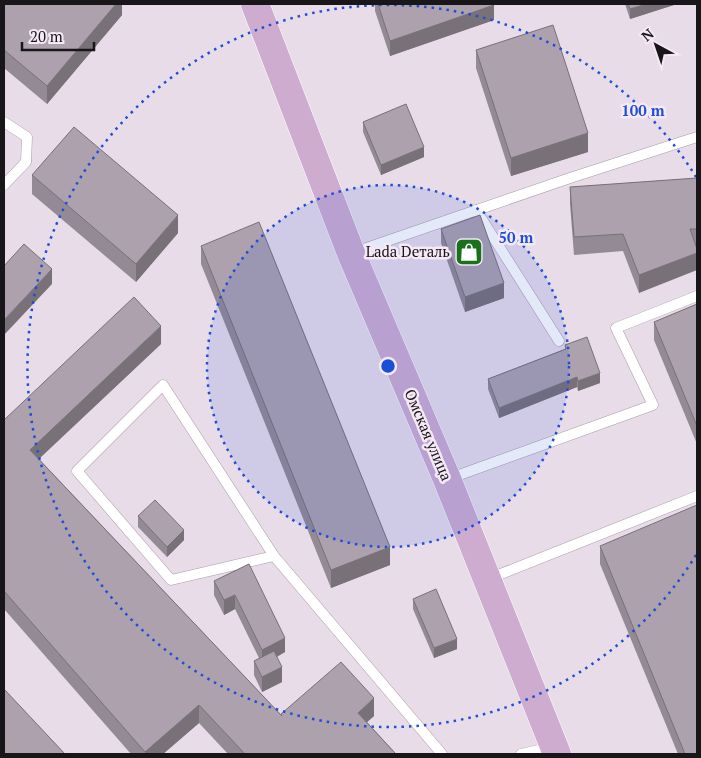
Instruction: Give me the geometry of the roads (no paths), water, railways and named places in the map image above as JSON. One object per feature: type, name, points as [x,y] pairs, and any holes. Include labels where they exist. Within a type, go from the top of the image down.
[{"type":"main road","name":"Омская улица","points":[[255,4],[351,253],[447,479],[556,751]]},
{"type":"lane","points":[[4,122],[27,137],[26,162],[4,185]]},
{"type":"lane","points":[[351,253],[697,137]]},
{"type":"lane","points":[[476,210],[560,341]]},
{"type":"lane","points":[[447,479],[653,406],[616,328],[697,296]]},
{"type":"lane","points":[[274,556],[171,580],[77,472],[163,385],[274,556],[442,754]]},
{"type":"lane","points":[[487,579],[697,496]]},
{"type":"lane","points":[[520,754],[556,751]]},
{"type":"place","name":"Lada Dеталь","points":[[469,252]]}]
